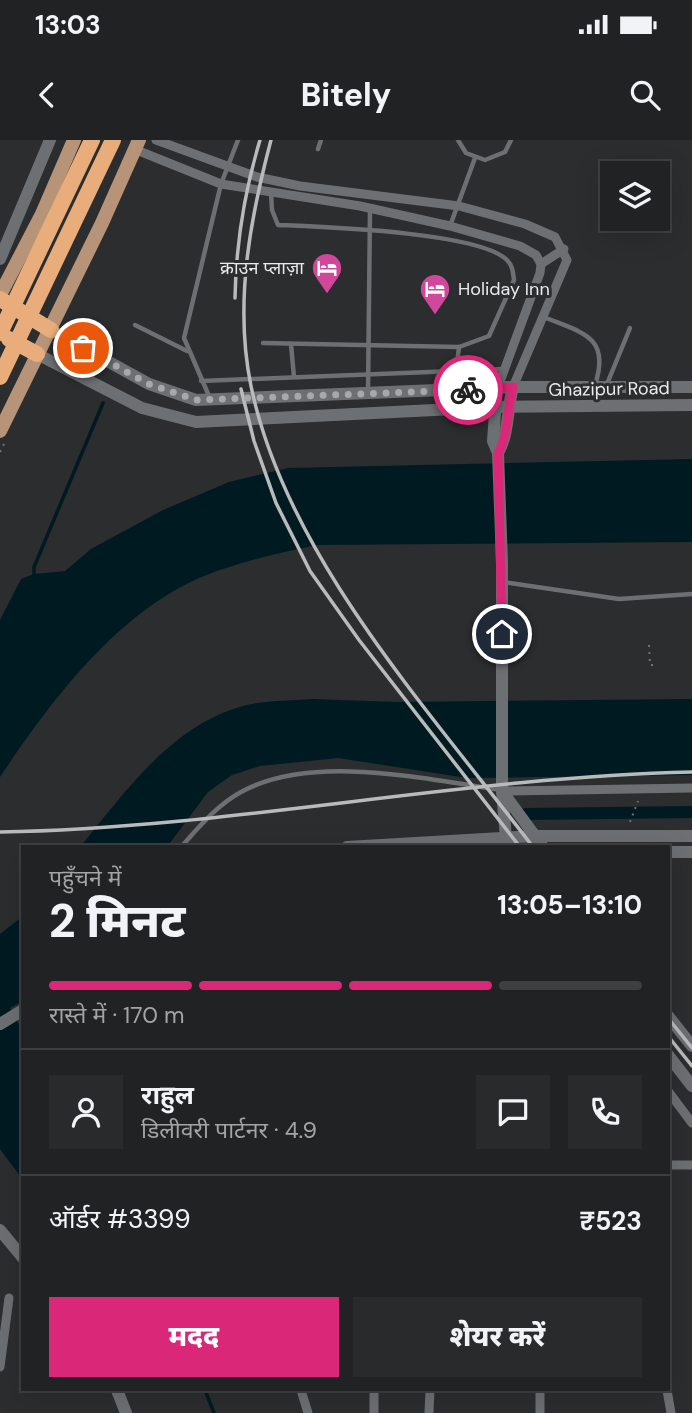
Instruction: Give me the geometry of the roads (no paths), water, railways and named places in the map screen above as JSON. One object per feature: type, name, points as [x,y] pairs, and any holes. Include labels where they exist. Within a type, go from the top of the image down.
[{"type":"highway","points":[[37,354],[0,334],[92,140]]},
{"type":"highway","points":[[0,377],[113,140]]},
{"type":"highway","points":[[0,297],[51,330]]},
{"type":"main road","points":[[0,256],[50,140]]},
{"type":"main road","points":[[0,297],[42,214],[74,140]]},
{"type":"main road","points":[[0,431],[51,330],[136,145]]},
{"type":"main road","name":"Ghazipur Road","points":[[51,330],[149,384],[196,400],[498,387],[692,387]]},
{"type":"main road","name":"Ghazipur Road","points":[[37,354],[142,408],[196,422],[692,405]]},
{"type":"main road","points":[[498,387],[505,441],[498,453],[502,564],[502,786],[509,842]]},
{"type":"main road","points":[[500,412],[513,387]]},
{"type":"main road","points":[[502,786],[539,842]]},
{"type":"main road","points":[[412,845],[621,842],[692,836]]},
{"type":"main road","points":[[670,852],[692,852]]},
{"type":"main road","points":[[0,1024],[21,1011]]},
{"type":"main road","points":[[670,1018],[692,1046]]},
{"type":"main road","points":[[670,1058],[692,1086]]},
{"type":"main road","points":[[0,1230],[21,1256]]},
{"type":"main road","points":[[117,1391],[126,1413]]},
{"type":"street","points":[[156,140],[228,168],[300,186],[459,206],[550,233],[564,249],[567,260],[513,387]]},
{"type":"street","points":[[136,145],[221,184],[370,208],[450,226],[520,246],[536,255],[541,264],[540,273],[498,387]]},
{"type":"street","points":[[541,264],[564,249]]},
{"type":"street","points":[[502,786],[692,788]]},
{"type":"street","points":[[670,1094],[692,1123]]},
{"type":"street","points":[[670,1165],[692,1165]]},
{"type":"street","points":[[0,1365],[9,1298]]},
{"type":"street","points":[[301,1391],[307,1413]]},
{"type":"street","points":[[374,1391],[374,1413]]},
{"type":"street","points":[[429,1413],[430,1391]]},
{"type":"street","points":[[540,1391],[540,1413]]},
{"type":"street","points":[[667,1391],[671,1413]]},
{"type":"lane","points":[[210,400],[184,338],[221,184],[238,140]]},
{"type":"lane","points":[[318,149],[321,140]]},
{"type":"lane","points":[[458,140],[466,153],[475,158],[496,158],[505,152],[511,140]]},
{"type":"lane","points":[[450,226],[475,158]]},
{"type":"lane","points":[[263,343],[459,347],[489,336],[514,280],[508,260],[493,251],[433,236],[278,225],[272,210],[271,194]]},
{"type":"lane","points":[[368,394],[370,208]]},
{"type":"lane","points":[[543,316],[590,335],[598,350],[601,367],[600,388]]},
{"type":"lane","points":[[135,325],[188,351]]},
{"type":"lane","points":[[600,388],[630,328]]},
{"type":"lane","points":[[291,344],[294,377]]},
{"type":"lane","points":[[453,391],[459,347]]},
{"type":"lane","points":[[201,381],[504,369]]},
{"type":"lane","points":[[502,582],[619,599],[692,594]]},
{"type":"lane","points":[[183,845],[214,812],[240,792],[265,782],[314,772],[502,786]]},
{"type":"water","points":[[692,459],[692,542],[318,545],[275,554],[204,576],[172,592],[115,635],[64,689],[0,777],[0,620],[21,579],[34,574],[65,571],[91,549],[163,510],[229,482],[288,468]]},
{"type":"water","points":[[312,699],[397,702],[692,699],[692,775],[467,778],[338,758],[260,766],[232,775],[208,792],[168,845],[82,845],[114,804],[172,744],[217,715],[243,706]]},
{"type":"water","points":[[21,918],[21,1002],[10,1008],[21,1028],[21,1177],[0,1149],[0,934]]},
{"type":"waterway","points":[[34,576],[34,567],[103,403]]},
{"type":"waterway","points":[[526,814],[692,812]]},
{"type":"waterway","points":[[205,1391],[214,1413]]},
{"type":"railway","points":[[235,298],[242,218],[260,140]]},
{"type":"railway","points":[[271,140],[251,231],[244,293],[246,355],[251,386],[269,449],[295,511],[328,571],[366,629],[531,845]]},
{"type":"railway","points":[[241,389],[254,441],[276,503],[310,571],[359,640],[518,845]]},
{"type":"railway","points":[[0,832],[173,822],[519,783],[692,772]]},
{"type":"railway","points":[[670,1020],[692,1048]]},
{"type":"railway","points":[[670,1038],[692,1066]]},
{"type":"place","name":"क्राउन प्लाज़ा","points":[[327,295]]},
{"type":"place","name":"Holiday Inn","points":[[435,316]]}]
